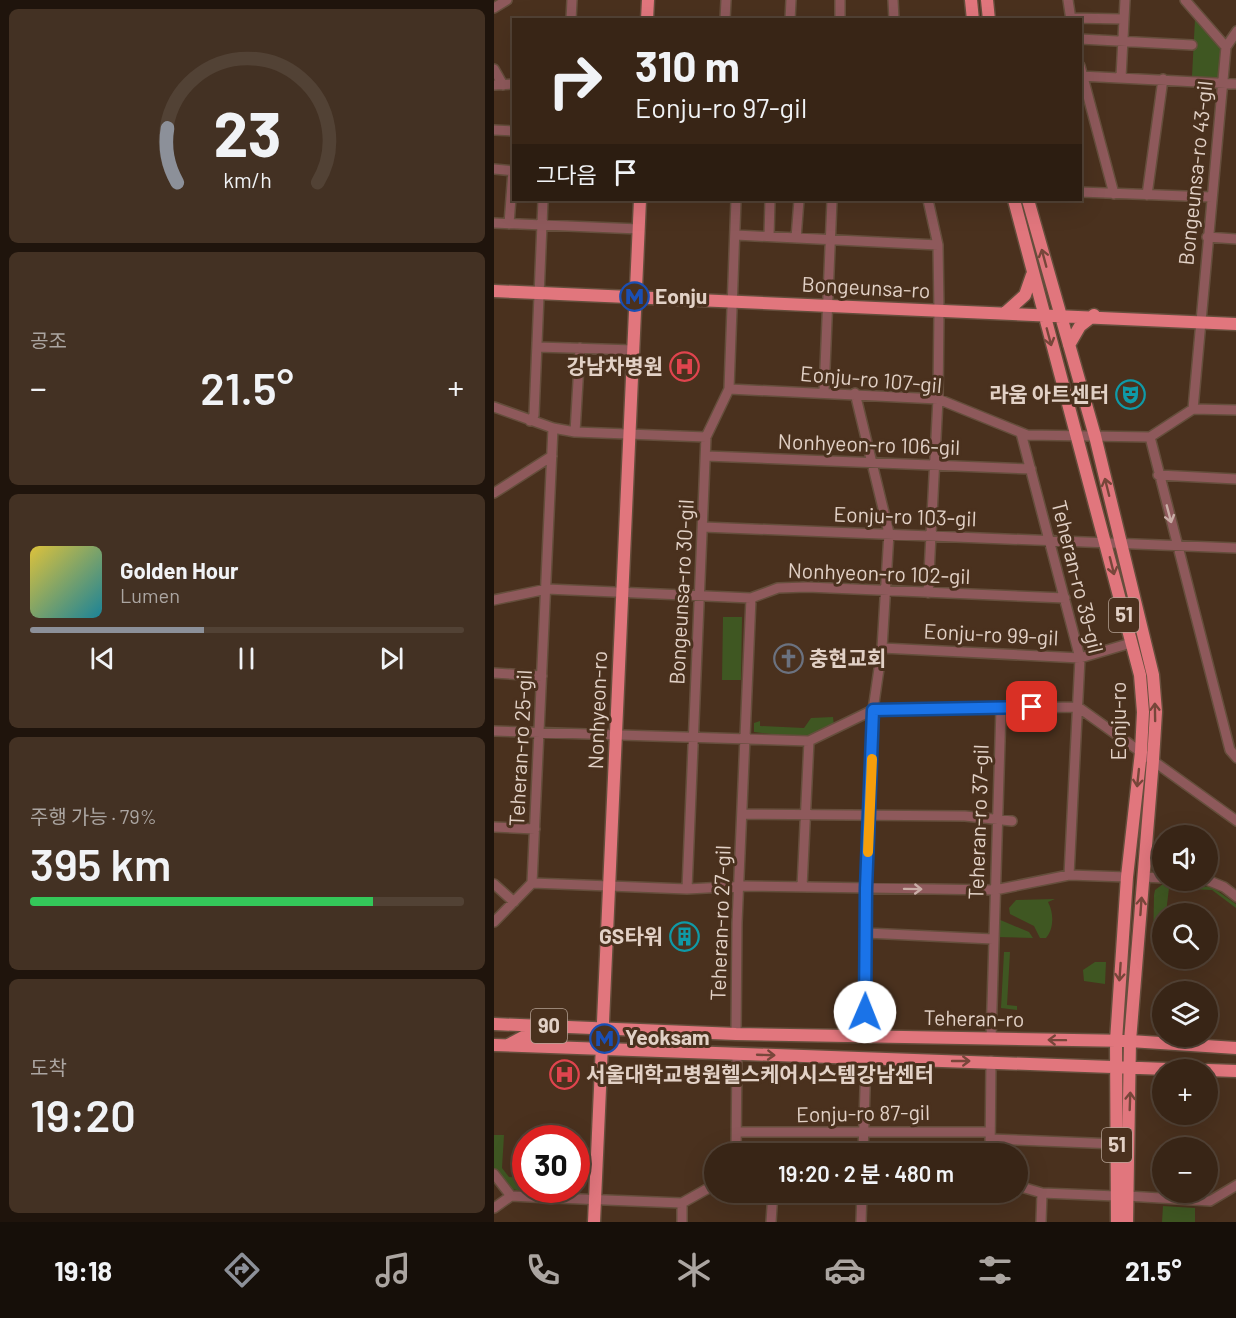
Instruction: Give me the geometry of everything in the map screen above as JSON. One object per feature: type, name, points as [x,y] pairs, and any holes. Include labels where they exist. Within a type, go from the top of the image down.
[{"type":"main road","points":[[647,18],[648,0]]},
{"type":"main road","points":[[971,0],[973,18]]},
{"type":"main road","points":[[987,0],[989,18]]},
{"type":"main road","name":"Nonhyeon-ro","points":[[594,1222],[640,201]]},
{"type":"main road","name":"Eonju-ro","points":[[1014,201],[1042,314],[1106,541],[1140,675],[1143,712],[1141,752],[1127,877],[1115,1041],[1117,1144],[1127,1222]]},
{"type":"main road","name":"Eonju-ro","points":[[1028,201],[1095,436],[1153,675],[1156,712],[1153,760],[1130,1041],[1131,1067],[1122,1196],[1117,1222]]},
{"type":"main road","points":[[1005,313],[1025,295],[1032,274]]},
{"type":"main road","name":"Bongeunsa-ro","points":[[494,291],[939,311],[1094,315],[1236,324]]},
{"type":"main road","points":[[1069,345],[1080,326],[1094,315]]},
{"type":"main road","name":"Teheran-ro","points":[[494,1024],[736,1034],[1130,1041],[1236,1048]]},
{"type":"main road","points":[[500,1046],[523,1036],[546,1035],[548,1026]]},
{"type":"main road","points":[[665,1052],[657,1045],[660,1039],[694,1038],[707,1033]]},
{"type":"main road","name":"Teheran-ro","points":[[500,1046],[1152,1068]]},
{"type":"main road","points":[[1218,1070],[1236,1071]]},
{"type":"street","points":[[571,18],[572,0]]},
{"type":"street","points":[[725,18],[726,0]]},
{"type":"street","points":[[790,18],[791,0]]},
{"type":"street","points":[[840,0],[840,18]]},
{"type":"street","points":[[893,0],[894,18]]},
{"type":"street","points":[[1068,0],[1071,18]]},
{"type":"street","points":[[1121,77],[1125,0]]},
{"type":"street","points":[[1188,1],[1226,47]]},
{"type":"street","points":[[1082,19],[1123,19]]},
{"type":"street","name":"Bongeunsa-ro 43-gil","points":[[1199,321],[1226,47],[1236,31]]},
{"type":"street","points":[[1082,39],[1192,45]]},
{"type":"street","points":[[494,69],[498,85]]},
{"type":"street","points":[[1082,73],[1236,84]]},
{"type":"street","points":[[1082,77],[1114,194]]},
{"type":"street","points":[[1147,195],[1163,79]]},
{"type":"street","points":[[494,130],[512,131]]},
{"type":"street","points":[[494,170],[512,171]]},
{"type":"street","points":[[509,224],[512,184]]},
{"type":"street","points":[[1082,192],[1212,197]]},
{"type":"street","points":[[530,421],[534,415],[543,201]]},
{"type":"street","name":"Bongeunsa-ro 30-gil","points":[[687,889],[706,437],[729,389],[736,201]]},
{"type":"street","points":[[769,236],[770,201]]},
{"type":"street","points":[[796,238],[798,201]]},
{"type":"street","points":[[824,392],[832,201]]},
{"type":"street","points":[[928,201],[938,245],[939,311],[938,399],[928,593]]},
{"type":"street","points":[[494,223],[639,230]]},
{"type":"street","points":[[736,235],[938,245]]},
{"type":"street","points":[[1206,237],[1236,240]]},
{"type":"street","points":[[1193,409],[1199,321]]},
{"type":"street","points":[[537,347],[634,350]]},
{"type":"street","points":[[575,432],[580,348]]},
{"type":"street","name":"Eonju-ro 107-gil","points":[[729,389],[855,393],[938,399],[1021,433],[1095,436]]},
{"type":"street","points":[[855,393],[889,533],[882,648],[873,710],[866,888],[865,1036]]},
{"type":"street","points":[[494,407],[530,421],[575,432],[706,437]]},
{"type":"street","points":[[1095,436],[1150,437],[1193,409],[1236,410]]},
{"type":"street","name":"Teheran-ro 25-gil","points":[[532,883],[553,428]]},
{"type":"street","name":"Teheran-ro 39-gil","points":[[1021,433],[1080,658],[1069,875]]},
{"type":"street","points":[[1150,437],[1158,475],[1235,755]]},
{"type":"street","points":[[494,492],[552,456]]},
{"type":"street","name":"Nonhyeon-ro 106-gil","points":[[706,456],[1031,469]]},
{"type":"street","points":[[1158,475],[1236,479]]},
{"type":"street","name":"Eonju-ro 103-gil","points":[[703,527],[889,533],[1050,542],[1106,541],[1236,548]]},
{"type":"street","name":"Nonhyeon-ro 102-gil","points":[[494,600],[547,589],[752,598],[778,588],[1065,598]]},
{"type":"street","name":"Teheran-ro 27-gil","points":[[736,1034],[739,888],[752,598]]},
{"type":"street","name":"Eonju-ro 99-gil","points":[[882,648],[1080,658],[1131,643]]},
{"type":"street","points":[[494,673],[542,676]]},
{"type":"street","points":[[494,731],[809,741],[873,710],[1078,707],[1236,821]]},
{"type":"street","name":"Teheran-ro 37-gil","points":[[991,1039],[1001,708]]},
{"type":"street","points":[[802,887],[809,741]]},
{"type":"street","points":[[743,814],[996,818],[1012,821]]},
{"type":"street","points":[[494,827],[535,829]]},
{"type":"street","points":[[494,922],[532,883],[687,889],[802,887],[995,890],[1069,875],[1127,877]]},
{"type":"street","points":[[1143,877],[1152,877]]},
{"type":"street","points":[[494,884],[514,902]]},
{"type":"street","points":[[1218,885],[1236,897]]},
{"type":"street","points":[[866,933],[993,939]]},
{"type":"street","points":[[736,1143],[737,1054]]},
{"type":"street","points":[[863,1143],[866,1058]]},
{"type":"street","points":[[990,1143],[991,1061]]},
{"type":"street","name":"Eonju-ro 87-gil","points":[[737,1132],[863,1133],[922,1130],[1117,1144]]},
{"type":"street","points":[[494,1174],[511,1196]]},
{"type":"street","points":[[1028,1189],[1042,1193],[1210,1201],[1236,1185]]},
{"type":"street","points":[[494,1208],[511,1196],[682,1203],[704,1191]]},
{"type":"street","points":[[1041,1222],[1042,1193]]},
{"type":"street","points":[[682,1203],[682,1222]]},
{"type":"street","points":[[771,1222],[772,1203]]},
{"type":"street","points":[[861,1222],[862,1203]]},
{"type":"green space","points":[[1195,19],[1222,46],[1221,75],[1217,79],[1192,76]]},
{"type":"green space","points":[[723,617],[742,617],[741,680],[722,680]]},
{"type":"green space","points":[[833,717],[834,726],[806,738],[754,732],[754,723],[760,721],[760,726],[804,728],[811,718]]},
{"type":"green space","points":[[1155,891],[1169,891],[1167,903],[1154,903]]},
{"type":"green space","points":[[1213,891],[1218,891],[1236,904],[1236,908]]},
{"type":"green space","points":[[1055,899],[1048,902],[1052,921],[1051,930],[1046,938],[1040,938],[1034,926],[1010,914],[1009,908],[1016,900]]},
{"type":"green space","points":[[998,919],[1029,932],[1033,938],[997,937]]},
{"type":"green space","points":[[1004,952],[1010,952],[1007,1005],[1017,1006],[1017,1010],[1001,1008]]},
{"type":"green space","points":[[1095,962],[1106,962],[1105,984],[1084,981],[1083,970]]},
{"type":"green space","points":[[494,1135],[504,1135],[502,1168],[509,1177],[512,1177],[512,1189],[494,1168]]},
{"type":"green space","points":[[1163,1206],[1195,1208],[1195,1222],[1162,1222]]},
{"type":"slow traffic","points":[[868,852],[872,759]]},
{"type":"place","name":"Eonju","points":[[634,297]]},
{"type":"place","name":"강남차병원","points":[[684,367]]},
{"type":"place","name":"라움 아트센터","points":[[1130,395]]},
{"type":"place","name":"충현교회","points":[[788,659]]},
{"type":"place","name":"GS타워","points":[[684,937]]},
{"type":"place","name":"Yeoksam","points":[[604,1038]]},
{"type":"place","name":"서울대학교병원헬스케어시스템강남센터","points":[[565,1075]]},
{"type":"route","points":[[865,1012],[865,924],[873,710],[1032,707]]}]
